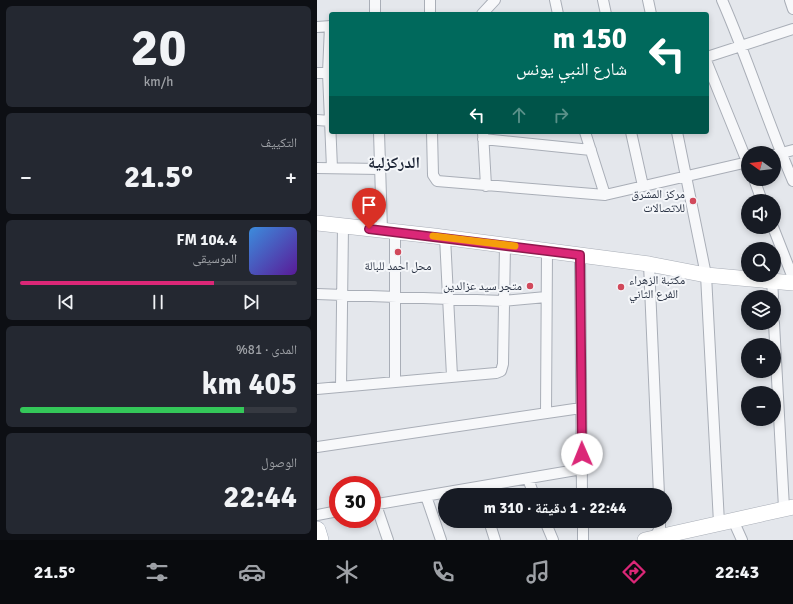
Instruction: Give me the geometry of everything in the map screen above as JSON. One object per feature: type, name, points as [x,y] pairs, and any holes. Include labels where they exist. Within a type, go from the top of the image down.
[{"type":"main road","points":[[317,530],[320,540]]},
{"type":"street","points":[[375,0],[375,12]]},
{"type":"street","points":[[430,0],[430,12]]},
{"type":"street","points":[[484,12],[495,0]]},
{"type":"street","points":[[555,0],[558,12]]},
{"type":"street","points":[[603,0],[606,12]]},
{"type":"street","points":[[648,0],[651,12]]},
{"type":"street","points":[[722,0],[742,46],[774,146]]},
{"type":"street","points":[[790,0],[793,10]]},
{"type":"street","points":[[317,27],[329,26]]},
{"type":"street","points":[[709,56],[793,29]]},
{"type":"street","points":[[329,57],[329,97]]},
{"type":"street","points":[[709,68],[741,146]]},
{"type":"street","points":[[317,73],[328,73]]},
{"type":"street","points":[[317,120],[329,121]]},
{"type":"street","points":[[331,134],[332,168]]},
{"type":"street","points":[[379,134],[380,170],[395,297],[395,382]]},
{"type":"street","points":[[432,134],[433,175],[437,181],[486,186],[605,195],[741,165]]},
{"type":"street","points":[[586,134],[605,195]]},
{"type":"street","points":[[631,134],[643,186]]},
{"type":"street","points":[[677,134],[706,275],[726,522],[742,540]]},
{"type":"street","points":[[486,186],[483,136],[591,150]]},
{"type":"street","points":[[781,153],[793,150]]},
{"type":"street","points":[[781,161],[793,181]]},
{"type":"street","points":[[317,168],[380,170]]},
{"type":"street","points":[[317,224],[445,237],[649,264],[706,275],[741,278]]},
{"type":"street","points":[[341,387],[343,226]]},
{"type":"street","points":[[776,234],[793,278]]},
{"type":"street","points":[[445,237],[452,376]]},
{"type":"street","points":[[317,389],[496,373],[501,371],[503,364],[505,245]]},
{"type":"street","points":[[546,413],[547,251]]},
{"type":"street","points":[[580,255],[582,488]]},
{"type":"street","points":[[649,264],[659,488]]},
{"type":"street","points":[[781,281],[793,283]]},
{"type":"street","points":[[317,294],[503,301],[546,297]]},
{"type":"street","points":[[649,539],[677,536],[726,522],[789,508],[775,330]]},
{"type":"street","points":[[317,447],[581,408]]},
{"type":"street","points":[[491,488],[528,479],[582,469]]},
{"type":"street","points":[[528,479],[531,488]]},
{"type":"street","points":[[381,504],[438,495]]},
{"type":"street","points":[[426,496],[441,540]]},
{"type":"street","points":[[317,515],[329,513]]},
{"type":"street","points":[[381,522],[388,540]]},
{"type":"street","points":[[491,528],[495,540]]},
{"type":"street","points":[[548,528],[553,540]]},
{"type":"street","points":[[583,528],[583,540]]},
{"type":"street","points":[[649,539],[660,528]]},
{"type":"slow traffic","points":[[433,236],[515,246]]},
{"type":"place","name":"مركز المشرق للاتصالات","points":[[693,201]]},
{"type":"place","name":"محل احمد للبالة","points":[[398,252]]},
{"type":"place","name":"متجر سيد عزالدين","points":[[530,286]]},
{"type":"place","name":"مكتبة الزهراء الفرع الثاني","points":[[621,287]]},
{"type":"district","name":"الدركزلية","points":[[394,162]]},
{"type":"route","points":[[369,229],[580,255],[582,454]]}]
